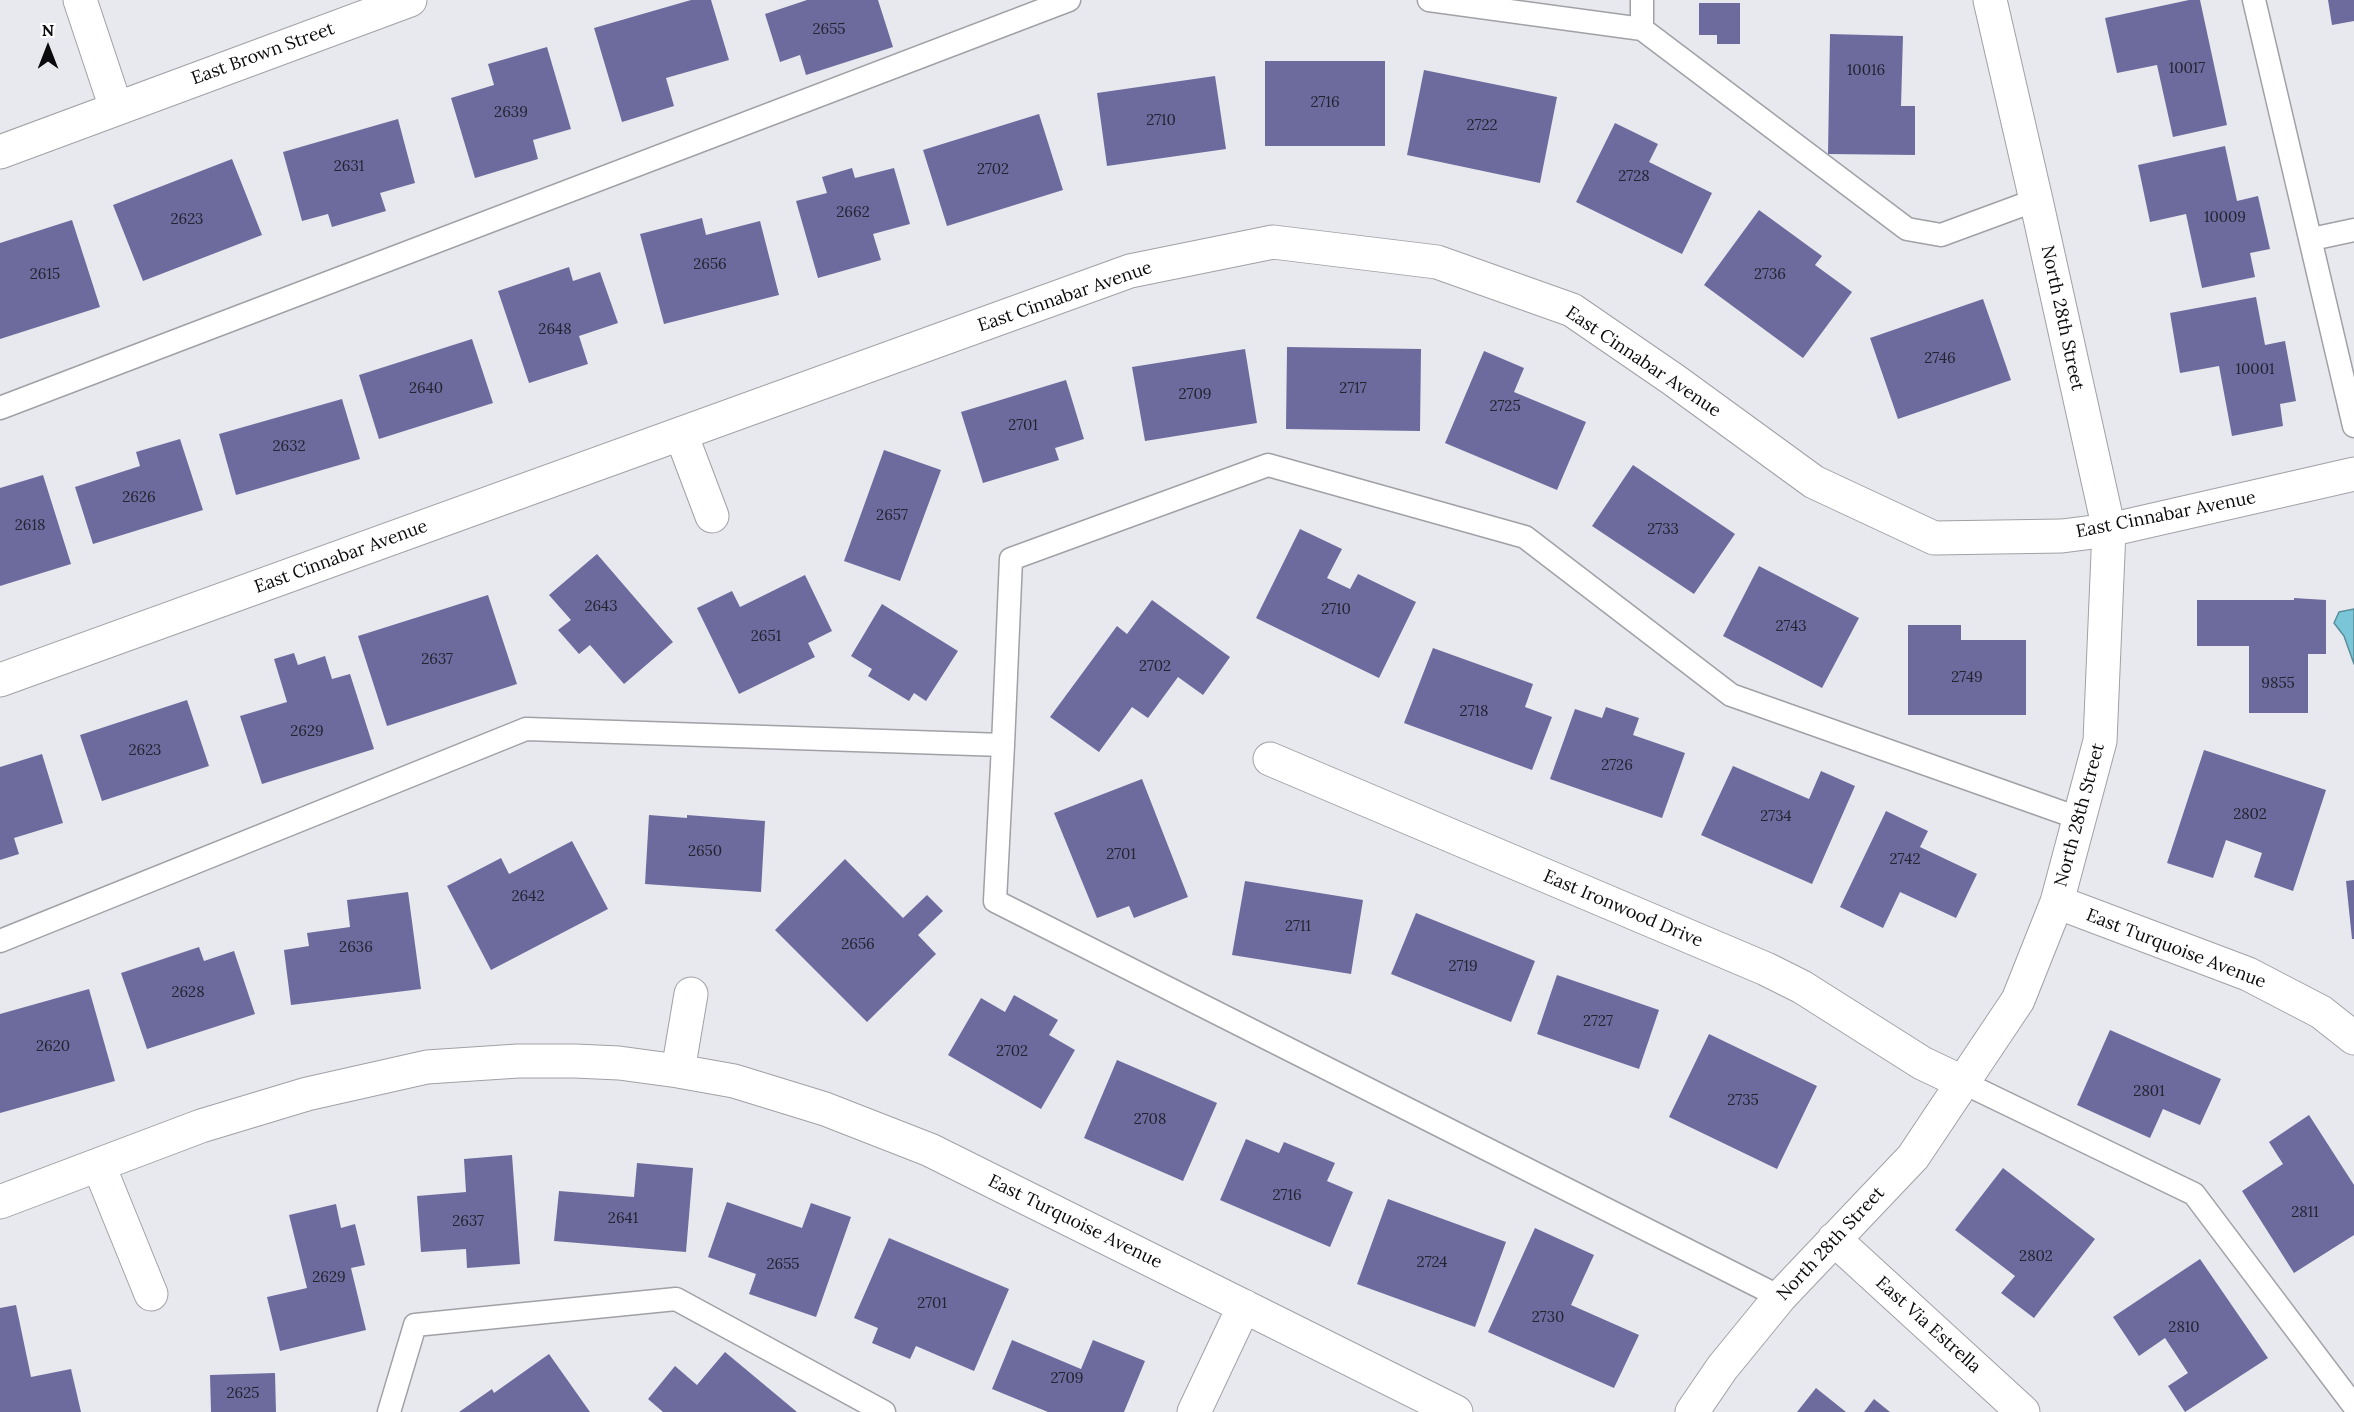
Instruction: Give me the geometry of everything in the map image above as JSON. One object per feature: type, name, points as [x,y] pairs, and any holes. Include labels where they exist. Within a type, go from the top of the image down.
[{"type":"street","points":[[80,0],[116,108]]},
{"type":"street","name":"East Brown Street","points":[[0,152],[410,0]]},
{"type":"street","name":"North 28th Street","points":[[1692,1412],[1722,1368],[1780,1297],[1913,1157],[2018,1000],[2057,902],[2100,741],[2109,530],[1990,0]]},
{"type":"street","name":"East Cinnabar Avenue","points":[[0,680],[1130,271],[1273,242],[1437,262],[1572,310],[1674,380],[1814,482],[1934,538],[2035,537],[2109,530],[2354,474]]},
{"type":"street","points":[[681,434],[712,516]]},
{"type":"street","name":"East Ironwood Drive","points":[[1270,759],[1766,969],[1802,987],[1923,1063],[1964,1083]]},
{"type":"street","name":"East Turquoise Avenue","points":[[2057,902],[2248,974],[2321,1012],[2354,1038]]},
{"type":"street","points":[[678,1071],[691,994]]},
{"type":"street","name":"East Turquoise Avenue","points":[[0,1202],[201,1126],[307,1094],[427,1067],[518,1061],[575,1061],[619,1063],[678,1071],[734,1081],[813,1105],[930,1150],[1244,1306],[1446,1410]]},
{"type":"street","points":[[99,1166],[150,1294]]},
{"type":"street","name":"East Via Estrella","points":[[1834,1239],[2023,1412]]},
{"type":"street","points":[[1194,1412],[1244,1306]]},
{"type":"lane","points":[[0,408],[1069,0]]},
{"type":"lane","points":[[1430,0],[1642,29],[1907,229],[1941,235],[2036,200]]},
{"type":"lane","points":[[1642,0],[1642,29]]},
{"type":"lane","points":[[2254,0],[2312,239],[2354,426]]},
{"type":"lane","points":[[2312,239],[2354,230]]},
{"type":"lane","points":[[1780,1297],[995,901],[1011,559],[1268,465],[1525,537],[1731,695],[2081,819]]},
{"type":"lane","points":[[0,941],[526,729],[1003,745]]},
{"type":"lane","points":[[1964,1083],[2194,1194],[2354,1406]]},
{"type":"lane","points":[[389,1412],[415,1325],[676,1299],[884,1412]]},
{"type":"water","points":[[2354,609],[2354,664],[2344,636],[2334,623],[2339,612]]},
{"type":"building","points":[[691,0],[711,0],[729,60],[666,78],[674,106],[622,122],[594,28]]},
{"type":"building","points":[[807,0],[878,0],[893,47],[806,75],[800,55],[780,62],[765,14]]},
{"type":"building","points":[[2189,0],[2200,0],[2227,125],[2173,137],[2157,65],[2117,73],[2105,18]]},
{"type":"building","points":[[2328,0],[2354,0],[2354,21],[2332,25]]},
{"type":"building","points":[[1699,3],[1740,3],[1740,44],[1717,44],[1717,35],[1699,35]]},
{"type":"building","points":[[1830,34],[1903,36],[1901,106],[1915,106],[1915,155],[1828,154]]},
{"type":"building","points":[[547,47],[571,129],[533,140],[538,159],[475,178],[451,98],[494,85],[488,64]]},
{"type":"building","points":[[1265,61],[1385,61],[1385,146],[1265,146]]},
{"type":"building","points":[[1424,70],[1557,97],[1540,183],[1407,155]]},
{"type":"building","points":[[1215,76],[1226,149],[1107,166],[1097,93]]},
{"type":"building","points":[[1039,114],[1063,190],[947,226],[923,150]]},
{"type":"building","points":[[398,119],[415,183],[380,193],[386,211],[332,227],[328,214],[302,221],[283,152]]},
{"type":"building","points":[[1615,123],[1658,144],[1649,162],[1712,193],[1682,254],[1576,202]]},
{"type":"building","points":[[2225,146],[2237,201],[2258,196],[2270,249],[2250,253],[2255,277],[2202,288],[2186,214],[2150,222],[2138,165]]},
{"type":"building","points":[[232,159],[262,235],[143,281],[113,205]]},
{"type":"building","points":[[852,168],[855,178],[894,168],[910,224],[873,234],[881,260],[818,278],[796,201],[827,193],[822,177]]},
{"type":"building","points":[[1759,210],[1822,256],[1815,265],[1852,292],[1803,358],[1704,285]]},
{"type":"building","points":[[702,218],[706,235],[760,221],[779,295],[664,324],[640,234]]},
{"type":"building","points":[[72,220],[100,307],[0,339],[0,243]]},
{"type":"building","points":[[569,267],[573,281],[600,272],[618,323],[579,336],[588,364],[529,383],[498,291]]},
{"type":"building","points":[[2256,297],[2265,345],[2285,341],[2296,401],[2280,404],[2283,426],[2232,436],[2219,366],[2180,373],[2170,313]]},
{"type":"building","points":[[1983,299],[2011,380],[1898,419],[1870,338]]},
{"type":"building","points":[[472,339],[493,403],[379,439],[359,375]]},
{"type":"building","points":[[1287,347],[1421,349],[1420,431],[1286,429]]},
{"type":"building","points":[[1245,349],[1257,423],[1145,441],[1132,367]]},
{"type":"building","points":[[1484,351],[1524,368],[1514,392],[1586,422],[1557,490],[1445,443]]},
{"type":"building","points":[[1066,380],[1084,439],[1055,448],[1059,460],[983,483],[961,412]]},
{"type":"building","points":[[342,399],[360,459],[236,495],[219,434]]},
{"type":"building","points":[[180,439],[203,510],[93,544],[75,487],[140,466],[136,452]]},
{"type":"building","points":[[884,450],[941,470],[900,581],[844,561]]},
{"type":"building","points":[[1633,465],[1735,534],[1694,594],[1592,526]]},
{"type":"building","points":[[43,475],[71,564],[0,586],[0,488]]},
{"type":"building","points":[[1300,529],[1342,549],[1327,578],[1350,589],[1358,574],[1416,602],[1379,678],[1256,618]]},
{"type":"building","points":[[597,554],[673,642],[624,684],[590,645],[579,654],[558,630],[571,620],[549,595]]},
{"type":"building","points":[[1759,566],[1859,618],[1822,688],[1723,636]]},
{"type":"building","points":[[805,575],[832,631],[808,643],[815,657],[739,694],[697,608],[732,591],[740,607]]},
{"type":"building","points":[[488,595],[517,684],[387,726],[358,636]]},
{"type":"building","points":[[2294,598],[2326,600],[2326,654],[2308,654],[2308,713],[2249,713],[2249,646],[2197,646],[2197,600],[2294,600]]},
{"type":"building","points":[[1152,600],[1230,657],[1203,695],[1178,677],[1148,718],[1132,707],[1099,752],[1050,717],[1117,626],[1127,634]]},
{"type":"building","points":[[882,604],[958,651],[926,701],[914,693],[909,701],[868,676],[872,669],[851,656]]},
{"type":"building","points":[[1908,625],[1961,625],[1961,640],[2026,640],[2026,715],[1908,715]]},
{"type":"building","points":[[1433,648],[1533,684],[1525,707],[1552,717],[1532,770],[1404,723]]},
{"type":"building","points":[[294,653],[298,665],[325,656],[332,679],[350,674],[374,749],[262,784],[240,716],[287,702],[274,659]]},
{"type":"building","points":[[187,700],[209,766],[102,801],[80,735]]},
{"type":"building","points":[[1606,707],[1639,718],[1633,735],[1685,753],[1662,818],[1550,779],[1575,709],[1602,718]]},
{"type":"building","points":[[2204,750],[2326,790],[2293,891],[2254,877],[2262,853],[2226,840],[2213,878],[2167,863]]},
{"type":"building","points":[[42,754],[63,823],[14,838],[19,854],[0,860],[0,767]]},
{"type":"building","points":[[1733,766],[1809,799],[1821,771],[1855,786],[1812,884],[1701,835]]},
{"type":"building","points":[[1142,779],[1188,897],[1134,918],[1129,906],[1097,918],[1054,813]]},
{"type":"building","points":[[1886,811],[1928,831],[1920,847],[1977,874],[1956,918],[1900,892],[1883,928],[1840,907]]},
{"type":"building","points":[[649,815],[687,818],[687,815],[765,821],[761,892],[645,884]]},
{"type":"building","points":[[572,841],[608,909],[491,970],[447,886],[501,858],[509,874]]},
{"type":"building","points":[[845,859],[903,918],[927,895],[943,911],[918,935],[936,954],[867,1022],[775,930]]},
{"type":"building","points":[[2354,880],[2354,939],[2352,939],[2346,881]]},
{"type":"building","points":[[1245,881],[1363,900],[1351,974],[1232,955]]},
{"type":"building","points":[[408,892],[421,989],[291,1005],[284,950],[309,946],[307,933],[350,927],[347,900]]},
{"type":"building","points":[[1416,913],[1535,961],[1511,1022],[1391,974]]},
{"type":"building","points":[[199,947],[204,961],[234,951],[255,1014],[147,1049],[121,973]]},
{"type":"building","points":[[1557,975],[1659,1010],[1639,1069],[1537,1034]]},
{"type":"building","points":[[89,989],[115,1081],[0,1113],[0,1014]]},
{"type":"building","points":[[1014,995],[1058,1020],[1049,1035],[1075,1050],[1041,1109],[948,1055],[981,998],[1005,1012]]},
{"type":"building","points":[[2110,1030],[2221,1079],[2200,1125],[2163,1109],[2150,1138],[2077,1105]]},
{"type":"building","points":[[1709,1034],[1817,1086],[1777,1169],[1669,1117]]},
{"type":"building","points":[[1117,1060],[1217,1103],[1183,1181],[1084,1138]]},
{"type":"building","points":[[2309,1115],[2354,1185],[2354,1235],[2294,1273],[2242,1191],[2283,1164],[2269,1142]]},
{"type":"building","points":[[1246,1139],[1279,1153],[1284,1142],[1335,1163],[1327,1181],[1353,1192],[1330,1247],[1220,1200]]},
{"type":"building","points":[[512,1155],[520,1264],[467,1268],[466,1249],[421,1252],[417,1196],[466,1192],[464,1159]]},
{"type":"building","points":[[637,1163],[693,1168],[686,1252],[554,1241],[559,1191],[634,1197]]},
{"type":"building","points":[[2003,1168],[2095,1239],[2034,1318],[2001,1293],[2015,1276],[1955,1230]]},
{"type":"building","points":[[1388,1199],[1506,1242],[1475,1327],[1357,1284]]},
{"type":"building","points":[[727,1202],[802,1228],[811,1203],[851,1217],[816,1317],[749,1294],[756,1274],[708,1257]]},
{"type":"building","points":[[336,1204],[341,1228],[355,1224],[365,1265],[351,1268],[366,1330],[280,1351],[267,1297],[307,1288],[289,1215]]},
{"type":"building","points":[[1535,1228],[1594,1255],[1571,1305],[1639,1335],[1614,1388],[1488,1332]]},
{"type":"building","points":[[889,1238],[1009,1289],[974,1371],[916,1346],[910,1359],[872,1343],[878,1328],[854,1318]]},
{"type":"building","points":[[2200,1259],[2268,1358],[2185,1412],[2168,1386],[2188,1373],[2165,1338],[2139,1356],[2113,1317]]},
{"type":"building","points":[[16,1305],[31,1377],[71,1369],[81,1412],[0,1412],[0,1308]]},
{"type":"building","points":[[1012,1340],[1081,1369],[1093,1340],[1145,1361],[1124,1412],[1048,1412],[992,1389]]},
{"type":"building","points":[[725,1352],[797,1412],[663,1412],[648,1399],[675,1366],[697,1385]]},
{"type":"building","points":[[549,1354],[590,1412],[459,1412],[492,1389],[494,1393]]},
{"type":"building","points":[[275,1373],[276,1412],[211,1412],[210,1375]]},
{"type":"building","points":[[1816,1388],[1846,1412],[1797,1412]]},
{"type":"building","points":[[1874,1399],[1890,1412],[1864,1412]]}]
